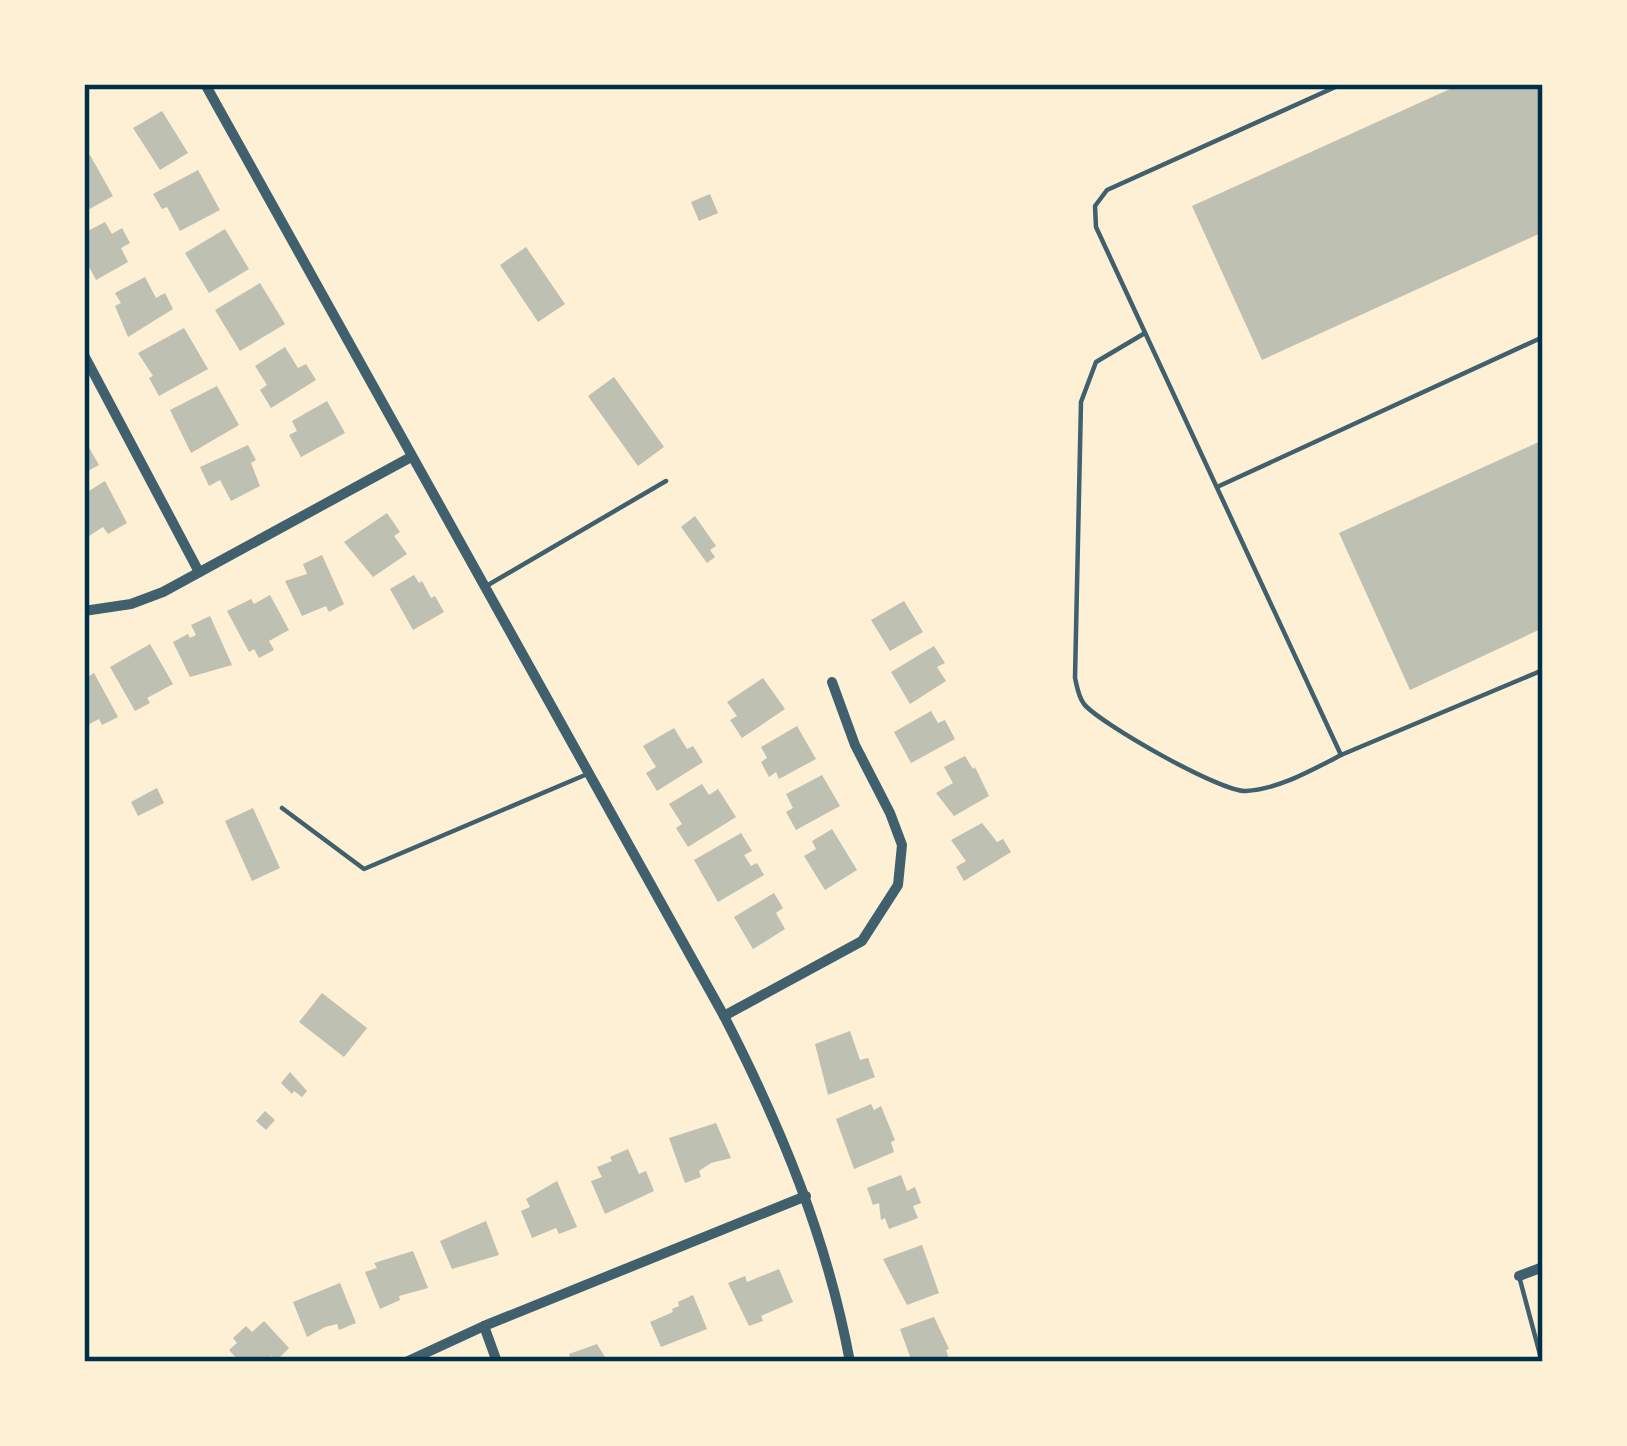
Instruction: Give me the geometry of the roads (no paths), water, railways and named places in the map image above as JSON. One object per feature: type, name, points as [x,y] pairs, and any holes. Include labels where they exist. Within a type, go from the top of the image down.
[{"type":"street","points":[[205,84],[773,1111],[826,1254],[850,1362]]},
{"type":"street","points":[[84,355],[200,572]]},
{"type":"street","points":[[84,610],[131,604],[200,572],[411,458]]},
{"type":"street","points":[[724,1016],[862,941],[898,885],[902,845],[845,724],[832,682]]},
{"type":"street","points":[[406,1362],[806,1196]]},
{"type":"street","points":[[1519,1276],[1543,1267]]},
{"type":"street","points":[[484,1326],[497,1362]]},
{"type":"lane","points":[[1341,755],[1096,227],[1095,206],[1107,190],[1342,84]]},
{"type":"lane","points":[[1145,333],[1096,362],[1081,402],[1075,677],[1080,699],[1124,733],[1206,781],[1231,791],[1248,791],[1286,781],[1543,670]]},
{"type":"lane","points":[[1217,487],[1543,337]]},
{"type":"lane","points":[[483,587],[666,481]]},
{"type":"lane","points":[[282,808],[364,869],[590,773]]},
{"type":"lane","points":[[1519,1276],[1542,1360],[1531,1362]]}]
